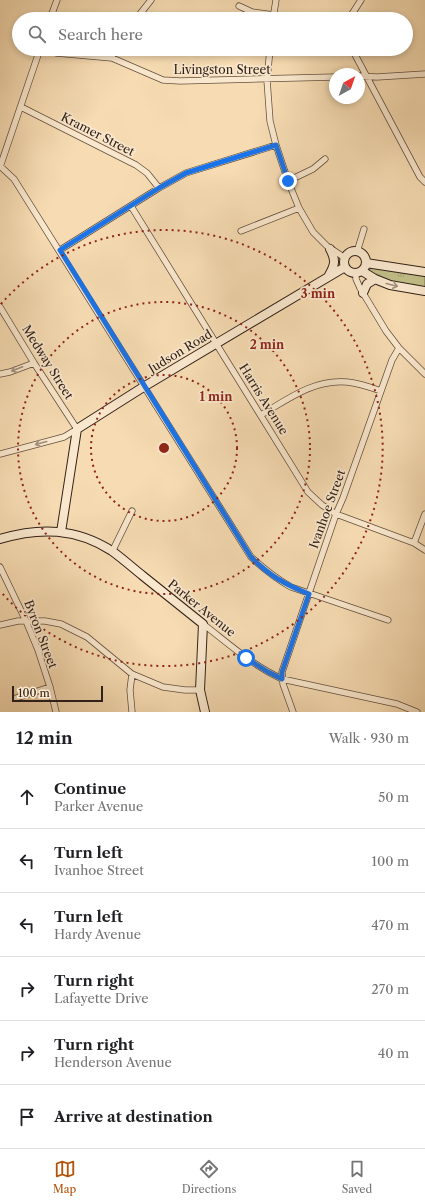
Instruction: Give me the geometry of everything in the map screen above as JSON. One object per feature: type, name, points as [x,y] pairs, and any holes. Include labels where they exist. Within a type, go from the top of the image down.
[{"type":"street","points":[[52,12],[56,0]]},
{"type":"street","points":[[142,12],[151,0]]},
{"type":"street","points":[[275,12],[276,0]]},
{"type":"street","points":[[353,12],[361,0]]},
{"type":"street","points":[[239,6],[252,12]]},
{"type":"street","points":[[39,56],[0,166],[14,179],[60,250],[251,557],[265,570],[291,587],[388,620]]},
{"type":"street","name":"Livingston Street","points":[[90,56],[112,58],[163,80],[267,80],[329,77]]},
{"type":"street","points":[[269,56],[267,80],[270,121],[288,181],[299,208],[313,232],[320,240],[345,258]]},
{"type":"street","points":[[356,56],[420,177],[425,182]]},
{"type":"street","points":[[366,76],[377,77],[425,74]]},
{"type":"street","name":"Kramer Street","points":[[21,107],[136,165],[147,173],[159,188]]},
{"type":"street","points":[[60,250],[159,188],[186,173],[276,145]]},
{"type":"street","points":[[288,181],[314,170],[325,158]]},
{"type":"street","name":"Harris Avenue","points":[[131,206],[308,492],[322,505],[336,514],[414,543],[425,550]]},
{"type":"street","points":[[242,231],[299,208]]},
{"type":"street","points":[[357,252],[364,229]]},
{"type":"street","points":[[328,276],[334,262],[334,255],[330,248]]},
{"type":"street","points":[[425,291],[390,285],[359,272],[349,272],[344,267],[345,258],[350,253],[357,252],[363,255],[366,263],[364,268],[359,272],[356,279],[362,293],[386,331],[399,348],[425,374]]},
{"type":"street","points":[[366,263],[425,272]]},
{"type":"street","name":"Judson Road","points":[[77,429],[145,386],[344,267]]},
{"type":"street","points":[[362,293],[367,284],[375,279]]},
{"type":"street","name":"Medway Street","points":[[0,307],[77,429]]},
{"type":"street","name":"Ivanhoe Street","points":[[282,679],[282,672],[336,514],[392,360],[399,348]]},
{"type":"street","points":[[0,374],[34,363]]},
{"type":"street","points":[[261,415],[301,392],[322,384],[332,382],[348,382],[381,390]]},
{"type":"street","points":[[0,454],[64,437],[77,429]]},
{"type":"street","points":[[61,532],[77,429]]},
{"type":"street","points":[[112,552],[132,511]]},
{"type":"street","points":[[414,543],[425,514]]},
{"type":"street","name":"Parker Avenue","points":[[0,539],[43,531],[61,532],[87,538],[112,552],[246,658],[268,672],[282,679],[397,704],[417,712]]},
{"type":"street","name":"Byron Street","points":[[0,567],[38,650],[50,687],[56,712]]},
{"type":"street","points":[[0,625],[18,621],[45,621],[61,624],[87,637],[132,674],[163,687],[185,690],[200,690]]},
{"type":"street","points":[[203,624],[200,690],[205,712]]},
{"type":"street","points":[[132,674],[130,690],[132,712]]},
{"type":"street","points":[[282,679],[293,712]]},
{"type":"street","points":[[16,698],[50,687]]},
{"type":"green space","points":[[371,266],[425,275],[425,288],[387,282],[369,271]]},
{"type":"route","points":[[246,658],[282,679],[282,672],[309,594],[291,587],[279,580],[251,557],[60,250],[159,188],[186,173],[276,145],[288,181]]}]
